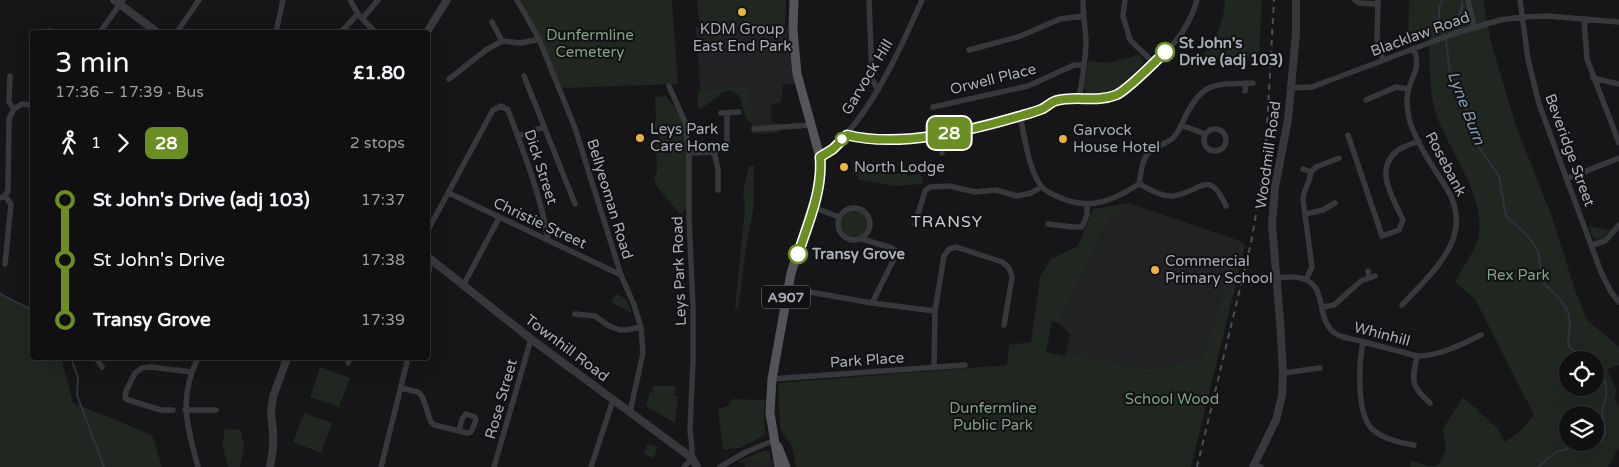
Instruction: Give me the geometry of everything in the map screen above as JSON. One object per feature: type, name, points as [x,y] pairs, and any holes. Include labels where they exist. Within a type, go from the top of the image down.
[{"type":"main road","name":"A907","points":[[779,467],[770,413],[772,379],[787,288],[819,186],[821,166],[797,74],[793,31],[794,0]]},
{"type":"main road","name":"A907","points":[[775,440],[786,467]]},
{"type":"street","points":[[178,30],[198,0]]},
{"type":"street","points":[[276,30],[283,0]]},
{"type":"street","points":[[350,0],[360,16],[373,30]]},
{"type":"street","points":[[343,30],[378,0]]},
{"type":"street","points":[[428,30],[447,0]]},
{"type":"street","name":"Bellyeoman Road","points":[[517,0],[539,39],[575,128],[621,275],[634,305],[641,328],[643,353],[630,412]]},
{"type":"street","points":[[869,0],[872,79],[878,90]]},
{"type":"street","name":"Garvock Hill","points":[[820,157],[833,149],[847,135],[878,90],[905,39],[922,0]]},
{"type":"street","points":[[1079,99],[1086,40],[1082,16],[1083,0]]},
{"type":"street","points":[[1125,0],[1124,16],[1130,40],[1154,63]]},
{"type":"street","points":[[847,135],[876,139],[940,136],[1020,116],[1042,109],[1056,101],[1099,100],[1117,94],[1154,63],[1180,37],[1193,16],[1198,0]]},
{"type":"street","name":"Woodmill Road","points":[[1256,466],[1276,420],[1282,396],[1283,373],[1272,225],[1275,187],[1288,120],[1296,34],[1296,0]]},
{"type":"street","points":[[1355,0],[1359,2],[1378,2],[1377,38],[1383,60]]},
{"type":"street","points":[[1468,0],[1474,27]]},
{"type":"street","name":"Beveridge Street","points":[[1520,0],[1533,83],[1552,142],[1601,272],[1617,295],[1619,302]]},
{"type":"street","points":[[101,30],[119,2],[154,30]]},
{"type":"street","points":[[969,50],[1018,37],[1060,19],[1082,16]]},
{"type":"street","name":"Blacklaw Road","points":[[1291,88],[1312,87],[1433,41],[1500,20],[1547,16],[1619,22]]},
{"type":"street","points":[[1584,19],[1587,60],[1619,144]]},
{"type":"street","points":[[492,22],[502,41]]},
{"type":"street","points":[[449,79],[486,50],[502,41],[520,43],[539,39]]},
{"type":"street","name":"Rosebank","points":[[1402,305],[1443,260],[1451,246],[1457,222],[1455,204],[1419,141],[1410,121],[1407,96],[1415,74],[1417,60],[1414,48]]},
{"type":"street","name":"Orwell Place","points":[[933,106],[1028,86],[1074,65],[1084,65]]},
{"type":"street","points":[[10,76],[9,102],[14,109]]},
{"type":"street","points":[[524,76],[575,204]]},
{"type":"street","points":[[1593,78],[1619,84]]},
{"type":"street","points":[[1246,83],[1246,92]]},
{"type":"street","points":[[1140,184],[1143,162],[1146,155],[1150,150],[1173,139],[1194,100],[1208,87],[1253,83]]},
{"type":"street","name":"Leys Park Road","points":[[669,86],[685,122],[689,153],[693,318],[690,430],[692,458]]},
{"type":"street","points":[[1366,100],[1396,87],[1408,89]]},
{"type":"street","points":[[5,264],[10,204],[2,197],[8,190],[9,119],[14,109],[22,104],[30,105]]},
{"type":"street","name":"Dick Street","points":[[449,193],[493,110],[501,106],[508,110],[518,136],[546,223],[548,240]]},
{"type":"street","points":[[689,153],[714,152],[727,146],[724,113],[739,112]]},
{"type":"street","points":[[1020,116],[1031,165],[1042,187],[1068,202],[1087,205],[1106,201],[1140,184]]},
{"type":"street","points":[[754,129],[811,125]]},
{"type":"street","points":[[1181,125],[1205,134]]},
{"type":"street","points":[[518,136],[544,126]]},
{"type":"street","points":[[1348,135],[1382,236],[1399,230],[1403,220],[1386,181],[1385,172],[1389,160],[1397,150],[1419,141]]},
{"type":"street","points":[[940,136],[942,153]]},
{"type":"street","points":[[714,152],[718,169],[718,190]]},
{"type":"street","points":[[1277,278],[1295,277],[1306,280],[1312,267],[1303,199],[1304,193],[1311,172],[1316,167],[1339,158]]},
{"type":"street","points":[[1566,179],[1619,158]]},
{"type":"street","points":[[1303,168],[1311,172]]},
{"type":"street","points":[[1140,184],[1159,194],[1171,196],[1205,184],[1211,185],[1219,190],[1226,206]]},
{"type":"street","points":[[915,224],[925,192],[930,187],[949,186],[976,192],[996,190],[1017,196],[1031,193],[1042,187]]},
{"type":"street","points":[[430,226],[449,193]]},
{"type":"street","name":"Christie Street","points":[[449,193],[621,275]]},
{"type":"street","points":[[1306,214],[1323,210],[1336,204]]},
{"type":"street","points":[[1048,224],[1073,228],[1082,227],[1087,215],[1087,205]]},
{"type":"street","points":[[813,207],[839,217]]},
{"type":"street","points":[[862,239],[869,230],[870,225],[867,214],[863,210],[852,208],[847,210],[839,217],[838,228],[843,237],[852,241],[862,239],[896,251],[896,257],[872,303]]},
{"type":"street","points":[[463,286],[498,218]]},
{"type":"street","points":[[1592,245],[1605,241],[1619,225]]},
{"type":"street","points":[[934,368],[935,310],[944,256],[949,249],[956,247],[1002,262],[1008,266],[1011,271],[1004,325]]},
{"type":"street","name":"Townhill Road","points":[[430,260],[531,339],[692,458]]},
{"type":"street","points":[[1323,307],[1334,305],[1361,281],[1372,277],[1368,270]]},
{"type":"street","name":"Whinhill","points":[[1306,280],[1317,289],[1326,325],[1338,335],[1416,356],[1436,354],[1482,335]]},
{"type":"street","points":[[787,288],[872,303],[935,310]]},
{"type":"street","points":[[575,314],[595,316],[620,330],[641,328]]},
{"type":"street","name":"Rose Street","points":[[494,467],[531,339]]},
{"type":"street","points":[[1363,342],[1359,367],[1365,416],[1370,428],[1390,440],[1414,445]]},
{"type":"street","points":[[1416,356],[1414,386],[1430,403]]},
{"type":"street","points":[[97,360],[102,367]]},
{"type":"street","points":[[197,360],[191,372],[185,410],[198,467]]},
{"type":"street","points":[[270,467],[274,432],[271,413],[273,396],[286,360]]},
{"type":"street","points":[[381,467],[408,360]]},
{"type":"street","name":"Park Place","points":[[772,379],[965,365]]},
{"type":"street","points":[[173,410],[160,410],[128,400],[125,398],[126,391],[135,374],[142,368],[151,367],[191,372]]},
{"type":"street","points":[[1283,373],[1320,368]]},
{"type":"street","points":[[401,388],[418,392],[422,396],[425,400],[431,422],[434,425],[459,432]]},
{"type":"street","points":[[591,467],[613,400]]},
{"type":"street","points":[[159,419],[160,410]]},
{"type":"street","points":[[185,410],[216,410]]},
{"type":"street","points":[[722,466],[746,452],[775,440]]},
{"type":"street","points":[[684,467],[692,458],[697,467]]},
{"type":"shaded area","points":[[1461,1],[1463,1],[1465,21],[1462,23],[1459,22],[1458,18]]},
{"type":"shaded area","points":[[696,27],[787,28],[795,84],[783,84],[781,102],[771,104],[771,123],[779,123],[779,133],[752,134],[750,86],[700,90]]},
{"type":"shaded area","points":[[1129,203],[1240,241],[1203,359],[1147,369],[1066,352],[1070,334],[1059,323],[1108,220]]},
{"type":"shaded area","points":[[758,460],[759,464],[772,462],[773,467],[745,467],[744,463]]},
{"type":"green space","name":"Dunfermline Cemetery","points":[[521,0],[672,0],[678,84],[562,88]]},
{"type":"green space","name":"KDM Group East End Park","points":[[697,0],[786,0],[785,28],[706,27],[699,22]]},
{"type":"green space","points":[[1225,0],[1262,0],[1259,56],[1198,61],[1215,41],[1223,16]]},
{"type":"green space","name":"Rex Park","points":[[1409,0],[1483,0],[1491,42],[1516,126],[1552,217],[1575,290],[1587,320],[1619,347],[1619,365],[1607,369],[1617,392],[1614,397],[1619,408],[1619,447],[1608,467],[1410,467],[1411,460],[1428,466],[1436,466],[1442,460],[1446,450],[1443,429],[1463,397],[1497,428],[1505,442],[1519,432],[1534,415],[1475,299],[1455,282],[1477,242],[1479,226],[1478,209],[1466,176],[1442,128],[1433,104],[1429,37],[1408,45]]},
{"type":"green space","points":[[1139,55],[1143,63],[1118,87],[1102,94],[1086,93],[1084,88],[1088,61],[1108,63]]},
{"type":"green space","points":[[750,86],[752,123],[746,119],[740,97],[733,91],[724,91],[701,109],[698,108],[698,92],[700,90]]},
{"type":"green space","points":[[666,96],[684,123],[687,157],[687,208],[680,214],[657,187],[654,178],[657,171],[656,146],[659,139],[658,133],[654,128],[656,119],[655,97]]},
{"type":"green space","points":[[853,160],[860,160],[860,164],[870,166],[870,172],[885,171],[885,174],[907,173],[907,176],[919,174],[923,178],[922,184],[896,186],[858,180],[858,176],[853,174]]},
{"type":"green space","points":[[749,166],[754,166],[754,206],[738,309],[735,308],[745,208],[743,192]]},
{"type":"green space","name":"Dunfermline Public Park","points":[[1129,203],[1108,220],[1059,323],[1052,321],[1046,352],[1065,356],[1066,352],[1147,369],[1202,359],[1240,241],[1245,246],[1191,467],[796,467],[792,447],[780,429],[778,383],[1007,365],[1009,345],[1031,342],[1040,277],[1051,259],[1078,246],[1093,209]]},
{"type":"green space","points":[[854,210],[864,214],[868,224],[864,234],[854,238],[844,234],[840,224],[844,214]]},
{"type":"green space","points":[[1589,226],[1610,230],[1602,239],[1596,239],[1592,235]]},
{"type":"green space","points":[[0,292],[30,311],[30,360],[62,360],[73,403],[152,435],[162,467],[0,467]]},
{"type":"green space","points":[[616,294],[626,299],[632,313],[611,302]]},
{"type":"green space","points":[[320,367],[350,378],[339,407],[310,397]]},
{"type":"green space","points":[[653,386],[676,386],[675,392],[678,393],[674,395],[678,397],[675,423],[646,406],[650,392],[653,392]]},
{"type":"green space","points":[[732,399],[766,400],[764,409],[765,431],[763,436],[740,448],[723,450],[718,409],[728,406]]},
{"type":"green space","points":[[304,413],[332,423],[321,453],[293,442]]},
{"type":"green space","points":[[223,429],[241,430],[244,447],[240,467],[228,467],[222,444],[224,439]]},
{"type":"green space","points":[[647,444],[657,447],[654,458],[644,454]]},
{"type":"green space","points":[[766,450],[769,452],[772,462],[759,464],[758,460],[740,463],[739,461]]},
{"type":"waterway","name":"Lyne Burn","points":[[1442,0],[1439,9],[1439,23],[1446,40],[1450,73],[1468,114],[1478,146],[1499,176],[1506,216],[1528,236],[1534,245],[1538,252],[1544,284],[1559,298],[1568,311],[1570,325],[1568,344],[1575,351]]},
{"type":"waterway","points":[[0,294],[30,309]]},
{"type":"waterway","points":[[72,360],[78,378],[77,395],[104,467]]},
{"type":"waterway","name":"Lyne Burn","points":[[1538,467],[1556,452],[1576,445],[1595,444],[1603,440],[1605,430],[1602,411],[1606,397],[1604,378]]},
{"type":"railway","points":[[1197,467],[1251,243],[1265,163],[1274,0]]},
{"type":"bus line","name":"28","points":[[798,254],[819,186],[820,157],[833,149],[847,135],[876,139],[940,136],[1020,116],[1042,109],[1056,101],[1099,100],[1117,94],[1165,52]]},
{"type":"place","name":"KDM Group East End Park","points":[[742,12]]},
{"type":"place","name":"St John's Drive (adj 103)","points":[[1165,52]]},
{"type":"place","name":"Leys Park Care Home","points":[[640,138]]},
{"type":"place","name":"Garvock House Hotel","points":[[1063,139]]},
{"type":"place","name":"North Lodge","points":[[844,167]]},
{"type":"place","name":"Transy Grove","points":[[798,254]]},
{"type":"place","name":"Commercial Primary School","points":[[1155,270]]},
{"type":"district","name":"TRANSY","points":[[947,222]]},
{"type":"park label","name":"School Wood","points":[[1172,399]]}]
